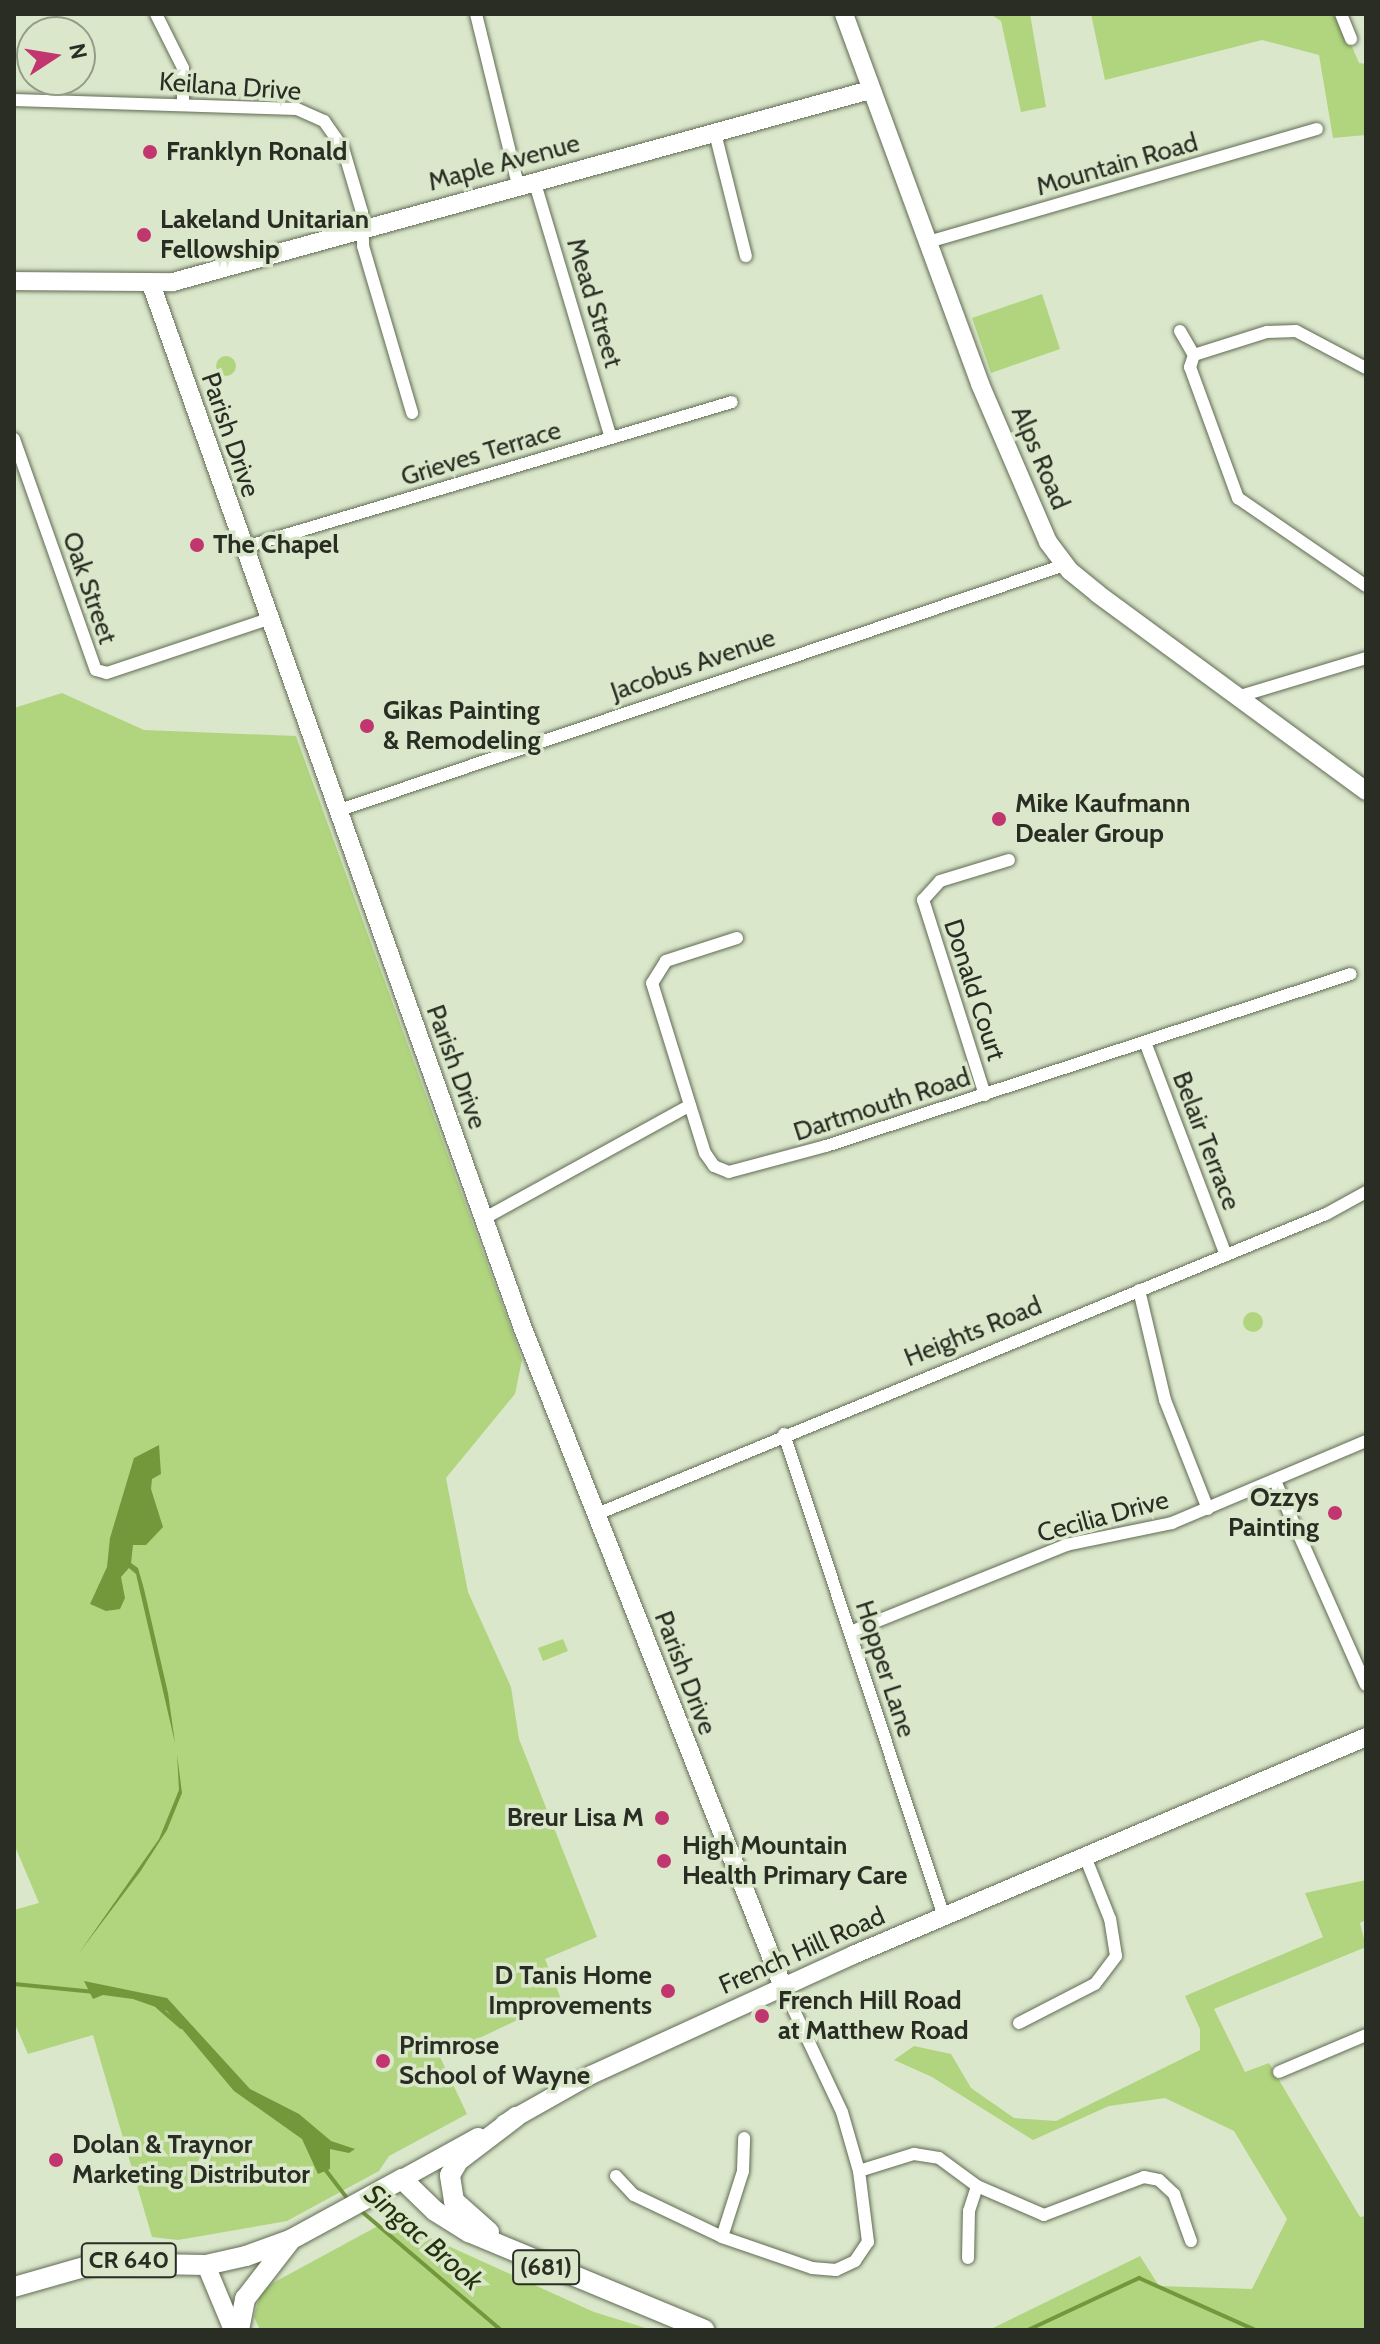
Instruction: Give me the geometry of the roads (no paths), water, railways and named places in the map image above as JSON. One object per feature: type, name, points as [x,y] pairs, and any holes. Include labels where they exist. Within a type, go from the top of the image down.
[{"type":"main road","points":[[516,2117],[458,2161],[450,2192],[458,2207],[478,2224],[547,2267]]},
{"type":"main road","name":"CR 640","points":[[14,2287],[123,2260],[206,2265],[293,2239],[402,2179]]},
{"type":"main road","name":"(681)","points":[[402,2179],[448,2220],[547,2267],[704,2330]]},
{"type":"main road","points":[[236,2330],[245,2299],[293,2239]]},
{"type":"street","points":[[156,14],[183,68],[183,105]]},
{"type":"street","name":"Mead Street","points":[[476,14],[526,182],[611,438]]},
{"type":"street","name":"Alps Road","points":[[844,14],[928,242],[1038,522],[1064,565],[1366,791]]},
{"type":"street","points":[[1341,14],[1351,39]]},
{"type":"street","name":"Maple Avenue","points":[[151,284],[222,270],[526,182],[870,90]]},
{"type":"street","name":"Keilana Drive","points":[[14,100],[297,109],[324,121],[343,148],[412,413]]},
{"type":"street","name":"Mountain Road","points":[[928,242],[1317,129]]},
{"type":"street","points":[[715,133],[746,256]]},
{"type":"street","points":[[14,281],[151,284]]},
{"type":"street","name":"Parish Drive","points":[[151,284],[242,548],[483,1219],[783,1987]]},
{"type":"street","points":[[1180,331],[1194,355],[1190,367],[1238,498],[1366,586]]},
{"type":"street","points":[[1194,355],[1267,332],[1296,331],[1366,368]]},
{"type":"street","name":"Grieves Terrace","points":[[242,548],[732,402]]},
{"type":"street","name":"Oak Street","points":[[14,439],[96,670],[107,673],[268,619]]},
{"type":"street","name":"Jacobus Avenue","points":[[337,811],[1064,565]]},
{"type":"street","points":[[1237,697],[1366,658]]},
{"type":"street","name":"Donald Court","points":[[985,1095],[923,900],[940,881],[1009,860]]},
{"type":"street","name":"Dartmouth Road","points":[[737,938],[675,956],[653,975],[652,988],[708,1161],[729,1172],[985,1095],[1351,974]]},
{"type":"street","name":"Belair Terrace","points":[[1145,1042],[1226,1255]]},
{"type":"street","points":[[483,1219],[690,1105]]},
{"type":"street","name":"Heights Road","points":[[597,1514],[784,1434],[1226,1255],[1366,1192]]},
{"type":"street","points":[[1139,1290],[1165,1400],[1208,1509]]},
{"type":"street","name":"Hopper Lane","points":[[784,1434],[944,1917]]},
{"type":"street","name":"Cecilia Drive","points":[[850,1632],[1066,1545],[1172,1523],[1366,1441]]},
{"type":"street","points":[[1275,1481],[1366,1685]]},
{"type":"street","name":"French Hill Road","points":[[402,2179],[591,2075],[1084,1854],[1366,1737]]},
{"type":"street","points":[[1019,2023],[1095,1984],[1116,1956],[1110,1919],[1084,1854]]},
{"type":"street","points":[[616,2176],[634,2195],[722,2237],[812,2268],[836,2270],[855,2261],[868,2242],[859,2171],[842,2112],[783,1987]]},
{"type":"street","points":[[1279,2072],[1363,2036],[1366,2051]]},
{"type":"street","points":[[722,2237],[743,2171],[744,2138]]},
{"type":"street","points":[[859,2171],[914,2154],[939,2158],[977,2186],[1044,2215],[1126,2180],[1159,2180],[1174,2194],[1191,2241]]},
{"type":"street","points":[[968,2258],[969,2211],[977,2186]]},
{"type":"street","points":[[206,2265],[236,2330]]},
{"type":"waterway","name":"Singac Brook","points":[[14,1984],[95,1992]]},
{"type":"waterway","name":"Singac Brook","points":[[157,2006],[181,2027]]},
{"type":"waterway","name":"Singac Brook","points":[[324,2168],[350,2202]]},
{"type":"waterway","name":"Singac Brook","points":[[360,2210],[501,2330]]},
{"type":"waterway","points":[[1028,2330],[1139,2278],[1255,2330]]},
{"type":"place","name":"Franklyn Ronald","points":[[150,152]]},
{"type":"place","name":"Lakeland Unitarian Fellowship","points":[[144,235]]},
{"type":"place","name":"The Chapel","points":[[197,545]]},
{"type":"place","name":"Gikas Painting & Remodeling","points":[[367,726]]},
{"type":"place","name":"Mike Kaufmann Dealer Group","points":[[999,819]]},
{"type":"place","name":"Ozzys Painting","points":[[1335,1513]]},
{"type":"place","name":"Breur Lisa M","points":[[662,1818]]},
{"type":"place","name":"High Mountain Health Primary Care","points":[[664,1861]]},
{"type":"place","name":"D Tanis Home Improvements","points":[[668,1991]]},
{"type":"place","name":"French Hill Road at Matthew Road","points":[[762,2016]]},
{"type":"place","name":"Primrose School of Wayne","points":[[383,2061]]},
{"type":"place","name":"Dolan & Traynor Marketing Distributor","points":[[56,2160]]}]
